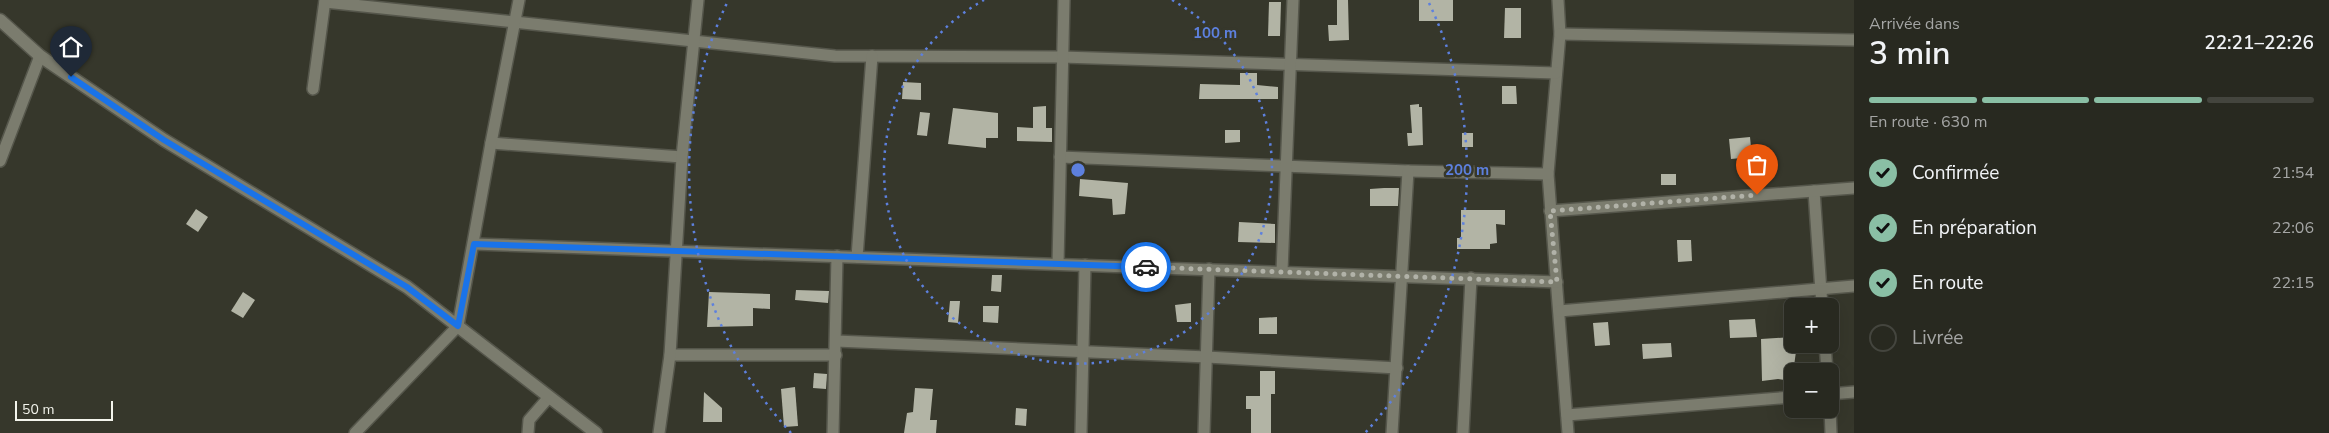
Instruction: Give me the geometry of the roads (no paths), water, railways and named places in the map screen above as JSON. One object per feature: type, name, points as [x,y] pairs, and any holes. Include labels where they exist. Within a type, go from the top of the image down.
[{"type":"street","points":[[355,433],[458,326],[474,244],[490,143],[519,0]]},
{"type":"street","points":[[659,433],[670,355],[682,157],[698,0]]},
{"type":"street","points":[[1058,264],[1064,0]]},
{"type":"street","points":[[1282,271],[1293,0]]},
{"type":"street","points":[[1558,0],[1560,34],[1548,174],[1568,433]]},
{"type":"street","points":[[313,89],[325,1],[835,56],[1062,57],[1556,73]]},
{"type":"street","points":[[0,20],[40,56],[164,140],[407,287],[596,433]]},
{"type":"street","points":[[1560,34],[1854,40]]},
{"type":"street","points":[[0,161],[40,56]]},
{"type":"street","points":[[857,257],[872,56]]},
{"type":"street","points":[[490,143],[682,157]]},
{"type":"street","points":[[1060,157],[1408,171],[1548,174]]},
{"type":"street","points":[[1392,433],[1408,171]]},
{"type":"street","points":[[1550,211],[1854,188]]},
{"type":"street","points":[[1814,191],[1822,298]]},
{"type":"street","points":[[474,244],[1403,275],[1557,282]]},
{"type":"street","points":[[833,433],[837,256]]},
{"type":"street","points":[[1081,433],[1085,265]]},
{"type":"street","points":[[1204,433],[1209,269]]},
{"type":"street","points":[[1463,433],[1471,278]]},
{"type":"street","points":[[1559,311],[1854,286]]},
{"type":"street","points":[[836,341],[1207,357],[1397,368]]},
{"type":"street","points":[[670,355],[836,355]]},
{"type":"street","points":[[1839,393],[1854,392]]},
{"type":"street","points":[[528,433],[530,420],[549,397]]},
{"type":"street","points":[[1567,415],[1784,398]]},
{"type":"street","points":[[1831,418],[1832,433]]}]
